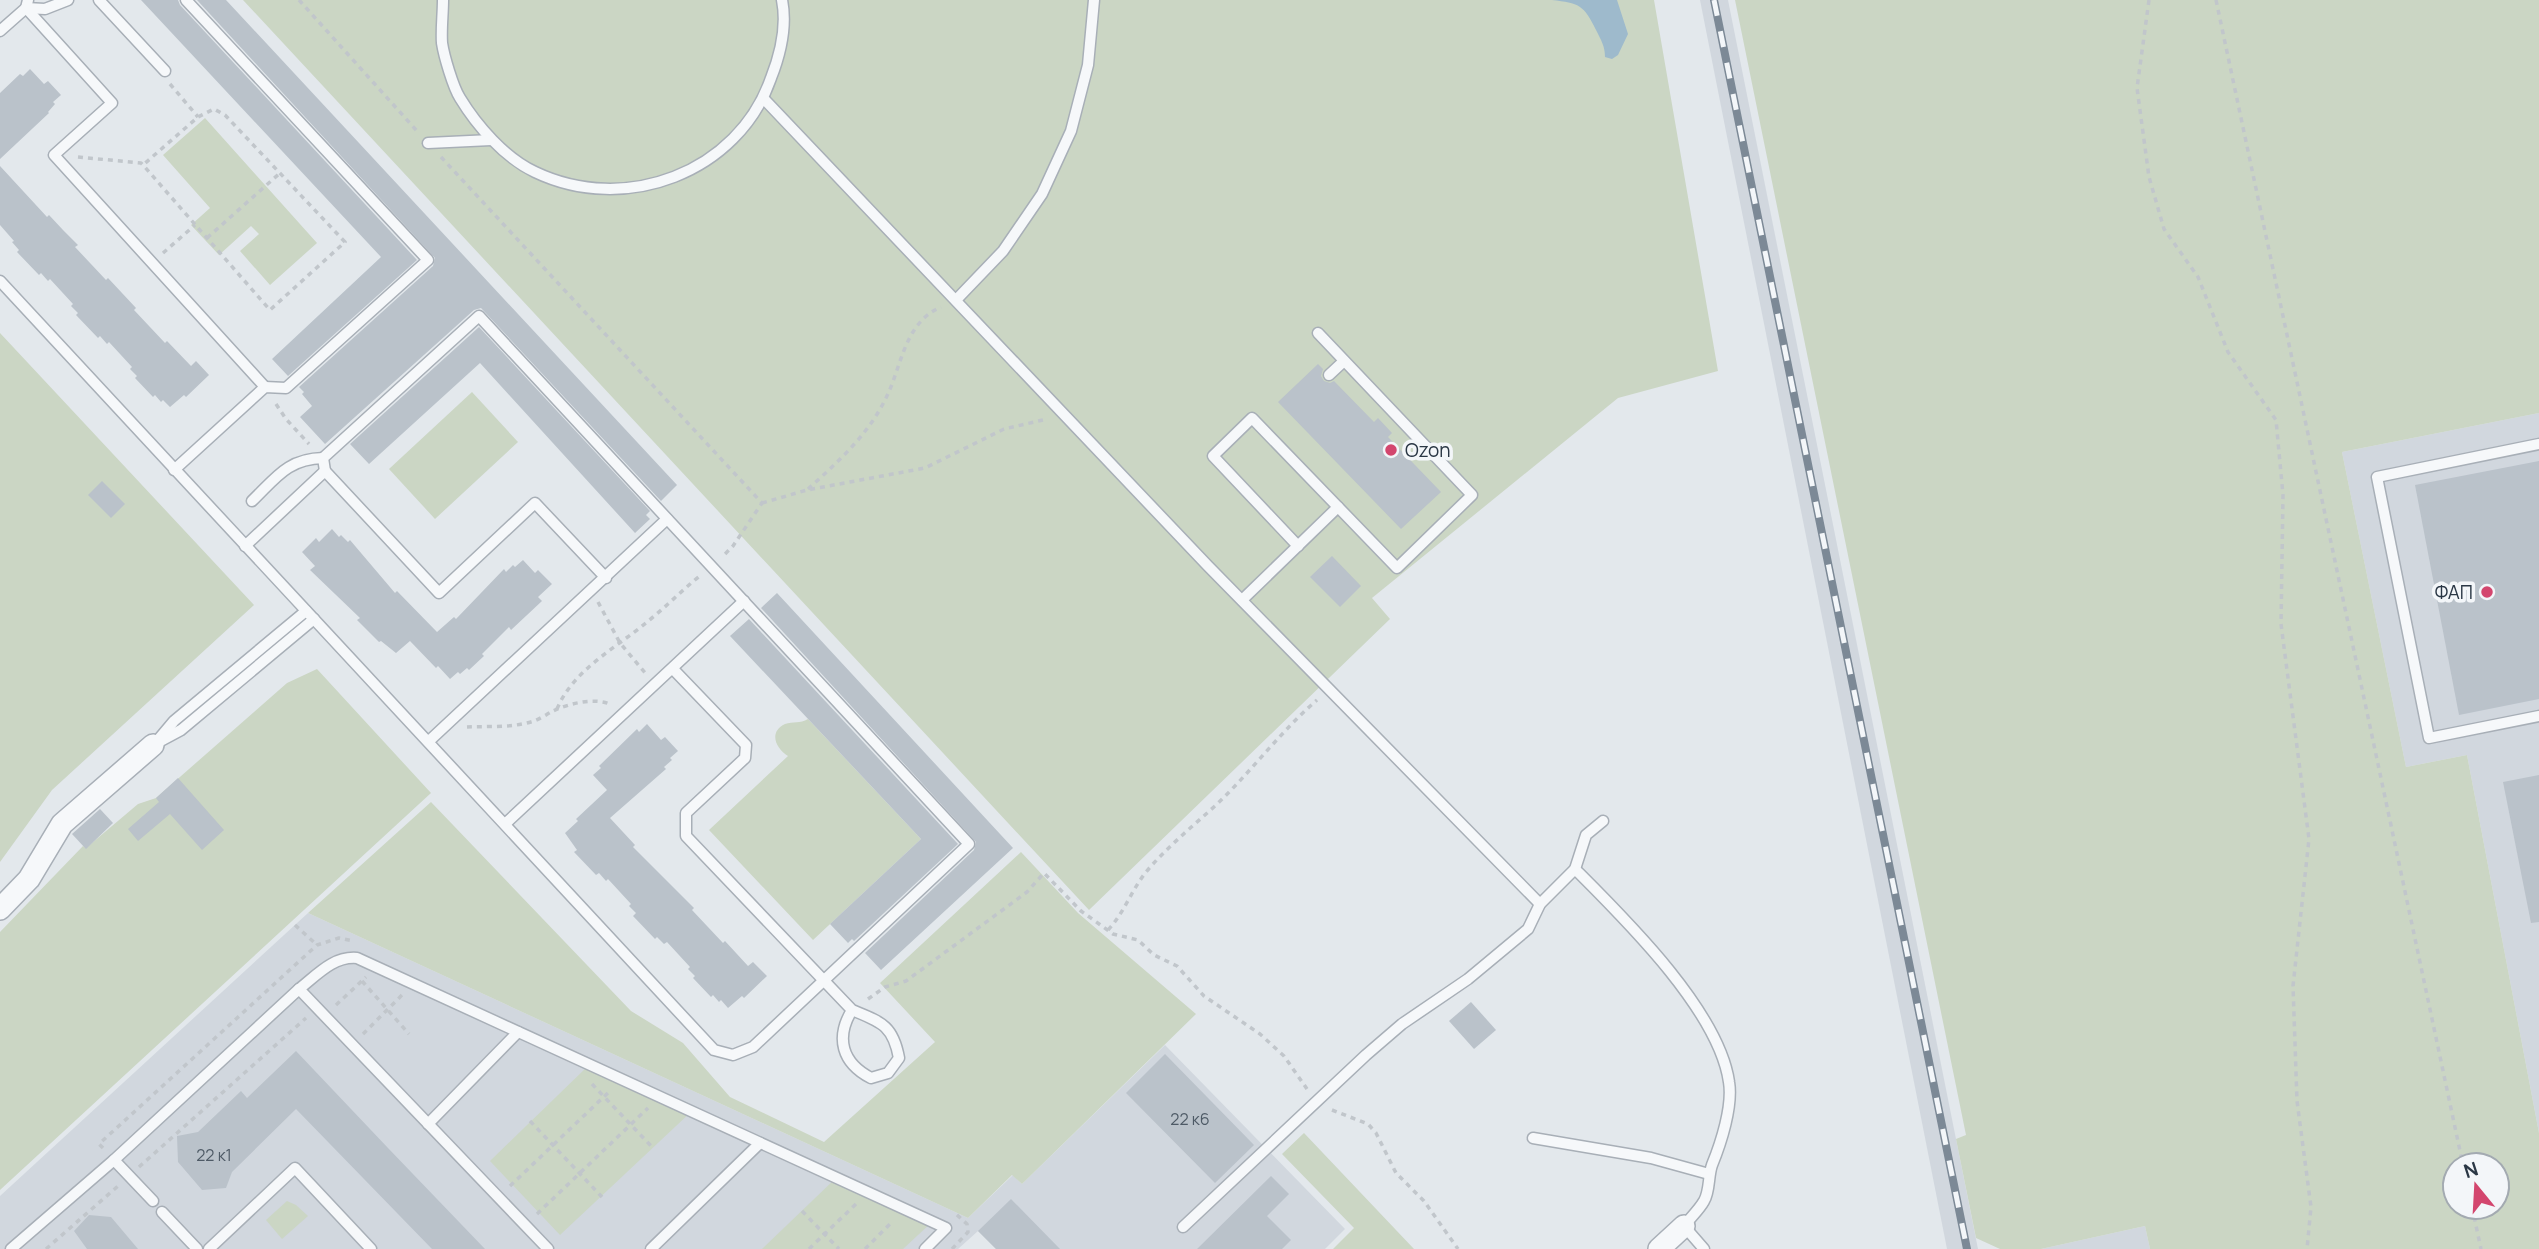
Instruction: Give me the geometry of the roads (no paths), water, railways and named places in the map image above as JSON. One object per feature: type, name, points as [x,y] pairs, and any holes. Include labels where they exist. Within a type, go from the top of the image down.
[{"type":"street","points":[[0,909],[29,878],[62,824],[153,745]]},
{"type":"street","points":[[1659,1249],[1684,1226]]},
{"type":"lane","points":[[27,4],[45,9],[68,0]]},
{"type":"lane","points":[[99,0],[165,71]]},
{"type":"lane","points":[[27,4],[112,103],[54,155],[265,387],[286,388],[428,260],[186,0]]},
{"type":"lane","points":[[443,0],[442,44],[459,96],[491,141],[534,172],[585,188],[638,188],[689,172],[732,141],[764,99],[780,54],[782,0]]},
{"type":"lane","points":[[956,300],[1003,251],[1042,194],[1071,131],[1088,65],[1094,0]]},
{"type":"lane","points":[[0,32],[27,4]]},
{"type":"lane","points":[[764,99],[1242,600],[1540,904]]},
{"type":"lane","points":[[428,143],[491,141]]},
{"type":"lane","points":[[0,281],[714,1050],[733,1055],[753,1046],[969,845],[478,316],[323,458],[304,458],[288,467],[252,501]]},
{"type":"lane","points":[[1298,546],[1213,456],[1252,418],[1397,568],[1472,495],[1318,333]]},
{"type":"lane","points":[[1329,375],[1343,362]]},
{"type":"lane","points":[[174,470],[265,387]]},
{"type":"lane","points":[[2539,444],[2377,477],[2429,738],[2539,716]]},
{"type":"lane","points":[[323,458],[325,471],[439,593],[535,503],[606,578]]},
{"type":"lane","points":[[245,546],[325,471]]},
{"type":"lane","points":[[1242,600],[1338,507]]},
{"type":"lane","points":[[429,741],[667,519]]},
{"type":"lane","points":[[505,824],[744,601]]},
{"type":"lane","points":[[153,745],[174,721],[310,615]]},
{"type":"lane","points":[[673,668],[746,745],[745,758],[686,813],[686,836],[852,1010],[878,1021],[895,1037],[899,1058],[888,1073],[871,1078],[857,1071],[846,1056],[842,1032],[852,1010]]},
{"type":"lane","points":[[1183,1227],[1315,1100],[1402,1024],[1468,979],[1528,929],[1540,904],[1575,869],[1586,835],[1603,821]]},
{"type":"lane","points":[[1575,869],[1644,939],[1693,1005],[1720,1048],[1730,1084],[1724,1135],[1709,1174],[1705,1200],[1684,1226],[1704,1249]]},
{"type":"lane","points":[[12,1249],[114,1160],[299,989],[336,960],[346,957],[357,958],[946,1228],[925,1249]]},
{"type":"lane","points":[[299,989],[548,1249]]},
{"type":"lane","points":[[428,1124],[518,1032]]},
{"type":"lane","points":[[1533,1138],[1651,1158],[1709,1174]]},
{"type":"lane","points":[[651,1249],[761,1143]]},
{"type":"lane","points":[[114,1160],[153,1201]]},
{"type":"lane","points":[[209,1249],[295,1168],[371,1249]]},
{"type":"lane","points":[[162,1212],[197,1249]]},
{"type":"water","points":[[1552,0],[1617,0],[1628,34],[1618,55],[1612,59],[1605,57],[1601,40],[1584,10],[1569,2]]},
{"type":"railway","points":[[1714,0],[1967,1249]]},
{"type":"place","name":"Ozon","points":[[1391,450]]},
{"type":"place","name":"ФАП","points":[[2487,592]]}]
